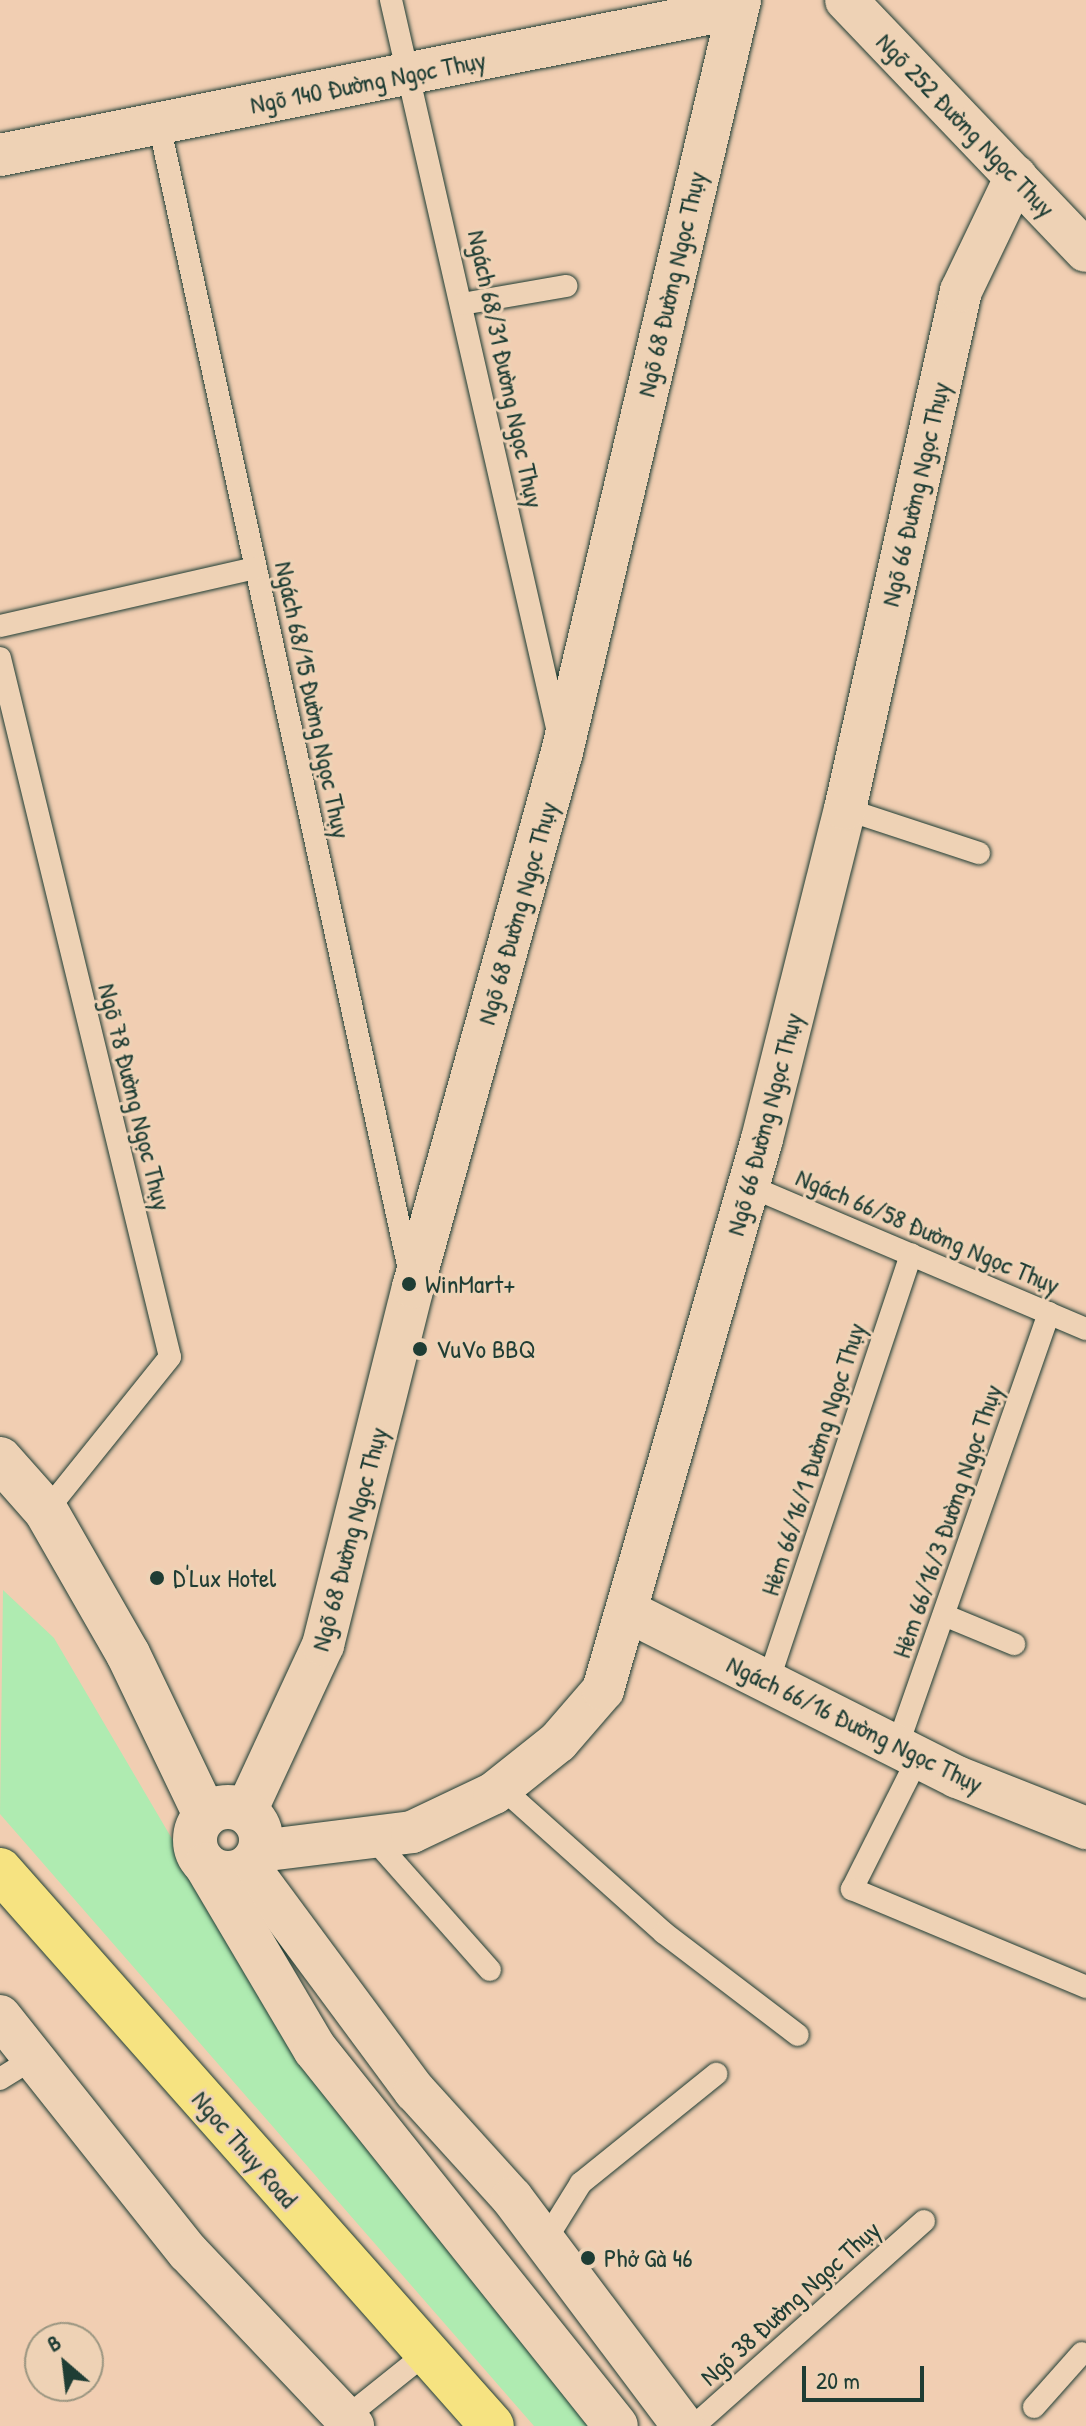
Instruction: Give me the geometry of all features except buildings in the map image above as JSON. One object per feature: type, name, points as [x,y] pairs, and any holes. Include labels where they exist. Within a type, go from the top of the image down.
[{"type":"main road","name":"Ngoc Thuy Road","points":[[0,1870],[425,2354],[492,2426]]},
{"type":"street","name":"Ngõ 252 Đường Ngọc Thụy","points":[[846,0],[1086,251]]},
{"type":"street","name":"Ngõ 140 Đường Ngọc Thụy","points":[[0,155],[412,74],[738,4]]},
{"type":"street","name":"Ngõ 68 Đường Ngọc Thụy","points":[[226,1813],[323,1645],[413,1287],[562,752],[738,4]]},
{"type":"street","name":"Ngõ 66 Đường Ngọc Thụy","points":[[255,1859],[371,1836],[412,1832],[502,1788],[558,1742],[603,1690],[749,1186],[845,809],[961,291],[1016,176]]},
{"type":"street","points":[[0,1459],[46,1511],[128,1654],[226,1813],[257,1822],[255,1859],[415,2091],[545,2241],[683,2426]]},
{"type":"street","name":"Ngách 66/16 Đường Ngọc Thụy","points":[[627,1611],[908,1753],[1086,1828]]},
{"type":"street","points":[[226,1813],[196,1832],[196,1850],[315,2049],[616,2426]]},
{"type":"street","points":[[206,1865],[236,1873],[255,1859]]},
{"type":"street","points":[[0,2016],[17,2069],[345,2423]]},
{"type":"lane","name":"Ngách 68/31 Đường Ngọc Thụy","points":[[391,0],[412,74],[562,752]]},
{"type":"lane","name":"Ngách 68/15 Đường Ngọc Thụy","points":[[159,124],[413,1287]]},
{"type":"lane","points":[[462,304],[566,286]]},
{"type":"lane","points":[[0,626],[255,568]]},
{"type":"lane","name":"Ngõ 78 Đường Ngọc Thụy","points":[[0,658],[170,1357],[46,1511]]},
{"type":"lane","points":[[845,809],[979,853]]},
{"type":"lane","name":"Ngách 66/58 Đường Ngọc Thụy","points":[[749,1186],[1086,1329]]},
{"type":"lane","name":"Hẻm 66/16/1 Đường Ngọc Thụy","points":[[768,1682],[911,1254]]},
{"type":"lane","name":"Hẻm 66/16/3 Đường Ngọc Thụy","points":[[1049,1313],[944,1615],[908,1753],[852,1889],[1086,1987]]},
{"type":"lane","points":[[944,1615],[1014,1644]]},
{"type":"lane","points":[[502,1788],[664,1933],[798,2035]]},
{"type":"lane","points":[[371,1836],[490,1970]]},
{"type":"lane","points":[[545,2241],[581,2183],[716,2074]]},
{"type":"lane","name":"Ngõ 38 Đường Ngọc Thụy","points":[[694,2426],[924,2221]]},
{"type":"lane","points":[[345,2423],[425,2354]]},
{"type":"lane","points":[[1034,2407],[1085,2354]]},
{"type":"green space","points":[[3,1590],[54,1638],[235,1946],[601,2426],[534,2426],[0,1814]]},
{"type":"place","name":"WinMart+","points":[[409,1284]]},
{"type":"place","name":"VuVo BBQ","points":[[420,1349]]},
{"type":"place","name":"D'Lux Hotel","points":[[157,1578]]},
{"type":"place","name":"Phở Gà 46","points":[[588,2258]]}]
